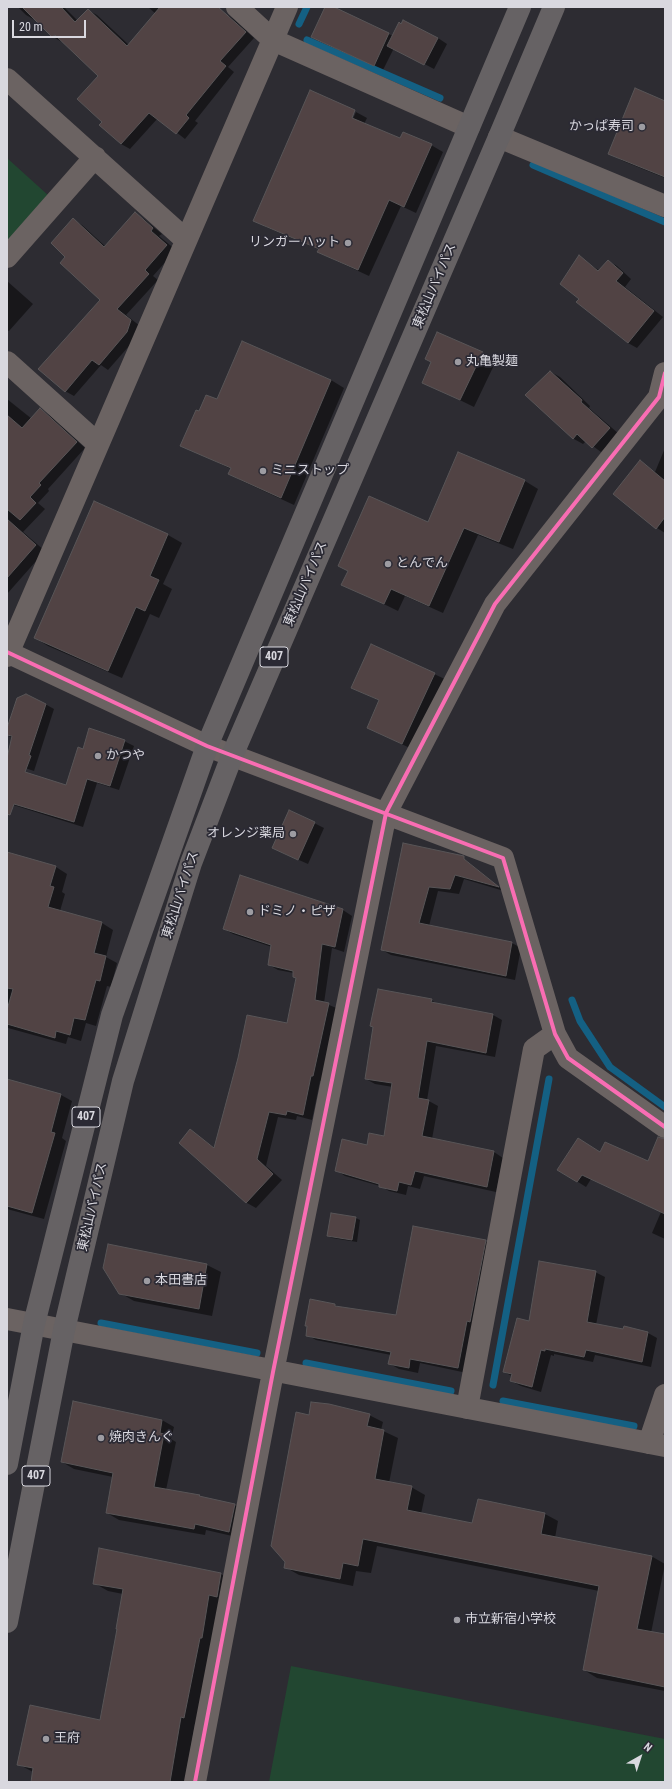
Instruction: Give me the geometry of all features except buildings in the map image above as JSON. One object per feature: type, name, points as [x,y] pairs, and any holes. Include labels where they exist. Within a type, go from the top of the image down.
[{"type":"highway","name":"東松山バイパス","points":[[7,1464],[34,1324],[112,1015],[207,746],[520,7]]},
{"type":"highway","name":"東松山バイパス","points":[[7,1622],[64,1330],[123,1082],[191,863],[232,756],[554,7]]},
{"type":"street","points":[[237,7],[273,40],[468,127]]},
{"type":"street","points":[[287,7],[7,654],[207,746],[503,858],[555,1034],[568,1058],[665,1127]]},
{"type":"street","points":[[7,79],[186,240]]},
{"type":"street","points":[[499,137],[665,206]]},
{"type":"street","points":[[7,257],[95,157]]},
{"type":"street","points":[[7,362],[98,444]]},
{"type":"street","points":[[195,1782],[273,1372],[386,813],[495,604],[659,397],[665,373]]},
{"type":"street","points":[[467,1408],[534,1049],[555,1034]]},
{"type":"street","points":[[7,1319],[273,1372],[657,1445],[665,1395]]},
{"type":"green space","points":[[7,158],[49,196],[7,242]]},
{"type":"green space","points":[[291,1666],[665,1739],[665,1782],[269,1782]]},
{"type":"waterway","points":[[299,24],[307,7]]},
{"type":"waterway","points":[[307,40],[440,98]]},
{"type":"waterway","points":[[533,165],[665,222]]},
{"type":"waterway","points":[[572,1000],[580,1021],[610,1067],[665,1107]]},
{"type":"waterway","points":[[493,1385],[549,1079]]},
{"type":"waterway","points":[[101,1323],[257,1353]]},
{"type":"waterway","points":[[306,1363],[451,1391]]},
{"type":"waterway","points":[[503,1401],[634,1426]]},
{"type":"cycle path","points":[[195,1782],[273,1372],[386,813],[495,604],[659,397],[665,373]]},
{"type":"cycle path","points":[[7,652],[207,746],[503,858],[555,1034],[568,1058],[665,1127]]},
{"type":"place","name":"かっぱ寿司","points":[[642,127]]},
{"type":"place","name":"リンガーハット","points":[[348,243]]},
{"type":"place","name":"丸亀製麺","points":[[458,362]]},
{"type":"place","name":"ミニストップ","points":[[263,471]]},
{"type":"place","name":"とんでん","points":[[388,564]]},
{"type":"place","name":"かつや","points":[[98,756]]},
{"type":"place","name":"オレンジ薬局","points":[[293,834]]},
{"type":"place","name":"ドミノ・ピザ","points":[[250,912]]},
{"type":"place","name":"本田書店","points":[[147,1281]]},
{"type":"place","name":"焼肉きんぐ","points":[[101,1438]]},
{"type":"place","name":"市立新宿小学校","points":[[457,1620]]},
{"type":"place","name":"王府","points":[[46,1739]]}]
